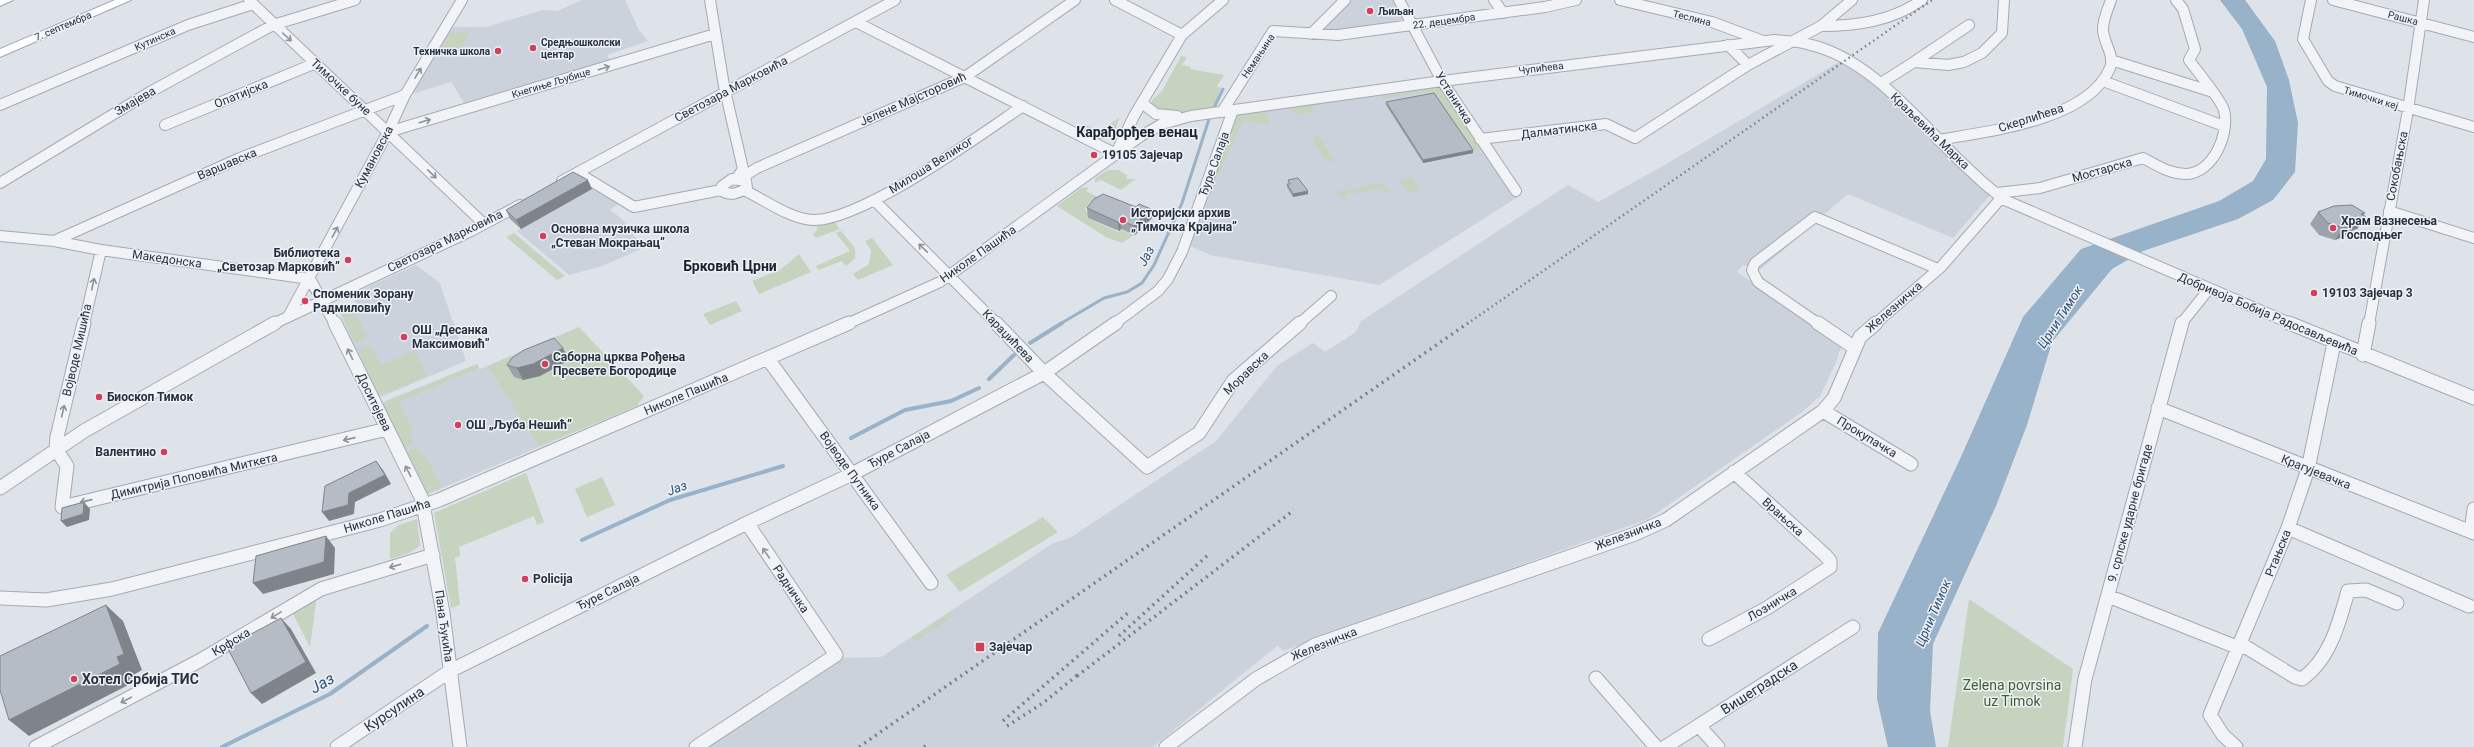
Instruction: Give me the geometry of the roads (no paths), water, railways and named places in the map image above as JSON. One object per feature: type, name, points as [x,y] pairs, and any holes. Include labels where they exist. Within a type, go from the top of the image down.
[{"type":"main road","points":[[0,2],[7,0]]},
{"type":"main road","name":"7. септембра","points":[[0,53],[125,0]]},
{"type":"street","name":"Змајева","points":[[0,183],[150,92],[273,25],[355,0]]},
{"type":"street","name":"Кумановска","points":[[289,315],[310,279],[388,132],[405,95],[462,0]]},
{"type":"street","points":[[578,173],[634,208],[722,190],[725,193],[732,194],[744,190],[748,183],[738,179],[743,169],[725,91],[714,34],[710,0]]},
{"type":"street","name":"Светозара Марковића","points":[[552,187],[725,91],[856,22],[894,0]]},
{"type":"street","name":"Јелене Мајсторовић","points":[[722,190],[724,183],[738,179],[756,168],[965,77],[1075,0]]},
{"type":"street","points":[[1115,0],[1182,35]]},
{"type":"street","name":"Николе Пашића","points":[[0,598],[36,601],[67,598],[119,587],[268,550],[424,506],[768,359],[950,276],[1116,154],[1134,116],[1182,35],[1223,0]]},
{"type":"street","points":[[1311,34],[1345,0]]},
{"type":"street","name":"Устаничка","points":[[1399,0],[1442,80],[1516,191]]},
{"type":"street","points":[[1494,0],[1503,13]]},
{"type":"street","name":"22. децембра","points":[[1311,34],[1338,36],[1503,13],[1576,0]]},
{"type":"street","name":"Теслина","points":[[1620,0],[1717,24],[1747,33],[1763,41]]},
{"type":"street","name":"Чупићева","points":[[1190,116],[1442,80],[1763,41],[1794,40],[1821,26],[1852,0]]},
{"type":"street","points":[[1821,26],[1837,26],[1882,20],[1905,11],[1922,0]]},
{"type":"street","points":[[1914,62],[1948,65],[1964,62],[1982,53],[1994,43],[2002,33],[2004,0]]},
{"type":"street","points":[[2111,0],[2102,27],[2112,55],[2111,60],[2213,92]]},
{"type":"street","name":"Мостарска","points":[[1999,195],[2040,188],[2143,158],[2174,173],[2199,171],[2219,150],[2224,126],[2224,109],[2189,60],[2195,49],[2183,9],[2176,0]]},
{"type":"street","name":"Тимочки кеј","points":[[2311,0],[2303,39],[2328,81],[2343,90],[2408,110],[2474,127]]},
{"type":"street","name":"Рашка","points":[[2332,0],[2474,37]]},
{"type":"street","name":"Сокобањска","points":[[2363,355],[2408,110],[2424,0]]},
{"type":"street","name":"Тимочке буне","points":[[251,2],[273,25],[365,109],[484,224]]},
{"type":"street","name":"Кутинска","points":[[0,105],[188,25],[251,2]]},
{"type":"street","points":[[856,22],[1116,154],[1156,127],[1190,116]]},
{"type":"street","points":[[1880,83],[1914,62],[1969,24]]},
{"type":"street","name":"Немањина","points":[[1224,112],[1271,32],[1278,30],[1311,34]]},
{"type":"street","name":"Кнегиње Љубице","points":[[388,132],[714,34]]},
{"type":"street","points":[[1728,45],[1748,65],[1794,40]]},
{"type":"street","name":"Краљевића Марка","points":[[1794,40],[1837,54],[1854,63],[1880,83],[1938,140],[1999,195],[2065,226]]},
{"type":"street","name":"Скерлићева","points":[[1938,140],[2013,126],[2044,116],[2085,98],[2103,81],[2111,60]]},
{"type":"street","name":"Опатијска","points":[[165,125],[316,64]]},
{"type":"street","name":"Далматинска","points":[[1480,139],[1606,124],[1616,127],[1635,138],[1748,65]]},
{"type":"street","name":"Кутинска","points":[[0,111],[37,95],[59,81]]},
{"type":"street","points":[[2103,81],[2224,126]]},
{"type":"street","name":"Варшавска","points":[[54,242],[240,158],[405,95]]},
{"type":"street","points":[[1142,103],[1156,114]]},
{"type":"street","name":"Милоша Великог","points":[[744,190],[809,220],[817,220],[834,216],[874,200],[1023,106]]},
{"type":"street","name":"Ђуре Салаја","points":[[450,671],[746,523],[852,474],[1044,373],[1114,324],[1158,291],[1168,279],[1182,252],[1224,112]]},
{"type":"street","points":[[1134,116],[1156,114],[1190,116]]},
{"type":"street","points":[[1134,116],[1144,125],[1156,127]]},
{"type":"street","name":"Железничка","points":[[1166,747],[1251,682],[1295,654],[1652,527],[1823,411],[1834,398],[1860,337],[1938,269],[1999,195]]},
{"type":"street","name":"Караџићева","points":[[874,200],[1044,373],[1147,467]]},
{"type":"street","name":"Светозара Марковића","points":[[0,488],[56,449],[289,315],[484,224],[526,201]]},
{"type":"street","points":[[2389,211],[2474,238]]},
{"type":"street","points":[[1855,348],[1758,282],[1753,274],[1755,264],[1815,217],[1938,269]]},
{"type":"street","name":"Добривоја Бобија Радосављевића","points":[[2065,226],[2334,343],[2474,398]]},
{"type":"street","name":"Македонска","points":[[0,236],[54,242],[310,279]]},
{"type":"street","name":"Војводе Мишића","points":[[56,449],[57,437],[101,250]]},
{"type":"street","points":[[310,279],[323,298]]},
{"type":"street","name":"9. српске ударне бригаде","points":[[2075,747],[2085,679],[2181,324],[2191,309],[2209,289]]},
{"type":"street","name":"Моравска","points":[[1147,467],[1199,433],[1233,381],[1331,296]]},
{"type":"street","name":"Доситејева","points":[[323,298],[424,506]]},
{"type":"street","name":"Ртањска","points":[[2236,747],[2223,735],[2210,715],[2288,528],[2308,469],[2334,343]]},
{"type":"street","name":"Војводе Путника","points":[[768,359],[931,583]]},
{"type":"street","name":"Крагујевачка","points":[[2158,408],[2308,469],[2473,533]]},
{"type":"street","name":"Прокупачка","points":[[1823,411],[1911,464]]},
{"type":"street","name":"Димитрија Поповића Миткета","points":[[56,449],[67,466],[62,507],[387,429]]},
{"type":"street","name":"Врањска","points":[[1734,472],[1825,555],[1830,563]]},
{"type":"street","name":"Пана Ђукића","points":[[424,506],[433,555],[460,747]]},
{"type":"street","points":[[2473,533],[2474,509]]},
{"type":"street","name":"Радничка","points":[[696,747],[836,655],[746,523]]},
{"type":"street","points":[[2288,528],[2469,606]]},
{"type":"street","name":"Крфска","points":[[36,747],[206,657],[320,589],[433,555]]},
{"type":"street","name":"Лозничка","points":[[1709,639],[1767,608],[1827,571],[1830,563]]},
{"type":"street","points":[[2108,596],[2240,646],[2295,677],[2302,679],[2316,667],[2339,625],[2348,592],[2362,589],[2397,602]]},
{"type":"street","name":"Вишеградска","points":[[1665,747],[1853,627]]},
{"type":"street","name":"Курсулина","points":[[338,747],[450,671]]},
{"type":"street","points":[[1596,678],[1656,747]]},
{"type":"street","points":[[1699,726],[1718,747]]},
{"type":"water","name":"Црни Тимок","points":[[2220,0],[2245,0],[2275,41],[2289,80],[2298,123],[2295,172],[2273,200],[2238,219],[2143,251],[2112,269],[2052,342],[2027,425],[1996,506],[1933,644],[1930,711],[1936,747],[1888,747],[1877,699],[1878,633],[1960,459],[2023,317],[2081,249],[2219,201],[2253,181],[2266,159],[2267,87],[2242,29]]},
{"type":"waterway","name":"Јаз","points":[[1212,112],[1223,89]]},
{"type":"waterway","name":"Јаз","points":[[1060,324],[1104,298],[1127,292],[1142,283],[1154,265],[1182,203],[1210,116]]},
{"type":"waterway","name":"Јаз","points":[[1030,343],[1062,323]]},
{"type":"waterway","name":"Јаз","points":[[989,379],[1014,355]]},
{"type":"waterway","name":"Јаз","points":[[851,438],[905,410],[951,401],[979,388]]},
{"type":"waterway","name":"Јаз","points":[[582,540],[670,500],[783,466]]},
{"type":"waterway","name":"Јаз","points":[[222,747],[330,694],[427,626]]},
{"type":"railway","points":[[1467,324],[1932,0]]},
{"type":"railway","points":[[859,747],[1468,323]]},
{"type":"railway","points":[[1077,676],[1294,510]]},
{"type":"railway","points":[[1119,636],[1209,554]]},
{"type":"railway","points":[[1003,721],[1129,612]]},
{"type":"railway","points":[[1007,726],[1043,703],[1080,673]]},
{"type":"railway","points":[[924,747],[929,744]]},
{"type":"place","name":"Љиљан","points":[[1370,11]]},
{"type":"place","name":"Средњошколски центар","points":[[533,48]]},
{"type":"place","name":"Техничка школа","points":[[498,51]]},
{"type":"place","name":"19105 Зајечар","points":[[1094,155]]},
{"type":"place","name":"Историјски архив „Тимочка Крајина”","points":[[1123,220]]},
{"type":"place","name":"Храм Вазнесења Господњег","points":[[2333,228]]},
{"type":"place","name":"Основна музичка школа „Стеван Мокрањац”","points":[[543,236]]},
{"type":"place","name":"Библиотека „Светозар Марковић”","points":[[348,260]]},
{"type":"place","name":"19103 Зајечар 3","points":[[2314,293]]},
{"type":"place","name":"Споменик Зорану Радмиловићу","points":[[305,301]]},
{"type":"place","name":"ОШ „Десанка Максимовић”","points":[[404,337]]},
{"type":"place","name":"Саборна црква Рођења Пресвете Богородице","points":[[545,364]]},
{"type":"place","name":"Биоскоп Тимок","points":[[99,397]]},
{"type":"place","name":"ОШ „Љуба Нешић”","points":[[458,425]]},
{"type":"place","name":"Валентино","points":[[164,452]]},
{"type":"place","name":"Policija","points":[[525,579]]},
{"type":"place","name":"Зајечар","points":[[980,647]]},
{"type":"place","name":"Хотел Србија ТИС","points":[[74,679]]},
{"type":"district","name":"Карађорђев венац","points":[[1137,132]]},
{"type":"district","name":"Брковић Црни","points":[[730,266]]},
{"type":"park label","name":"Zelena povrsina uz Timok","points":[[2012,694]]}]
